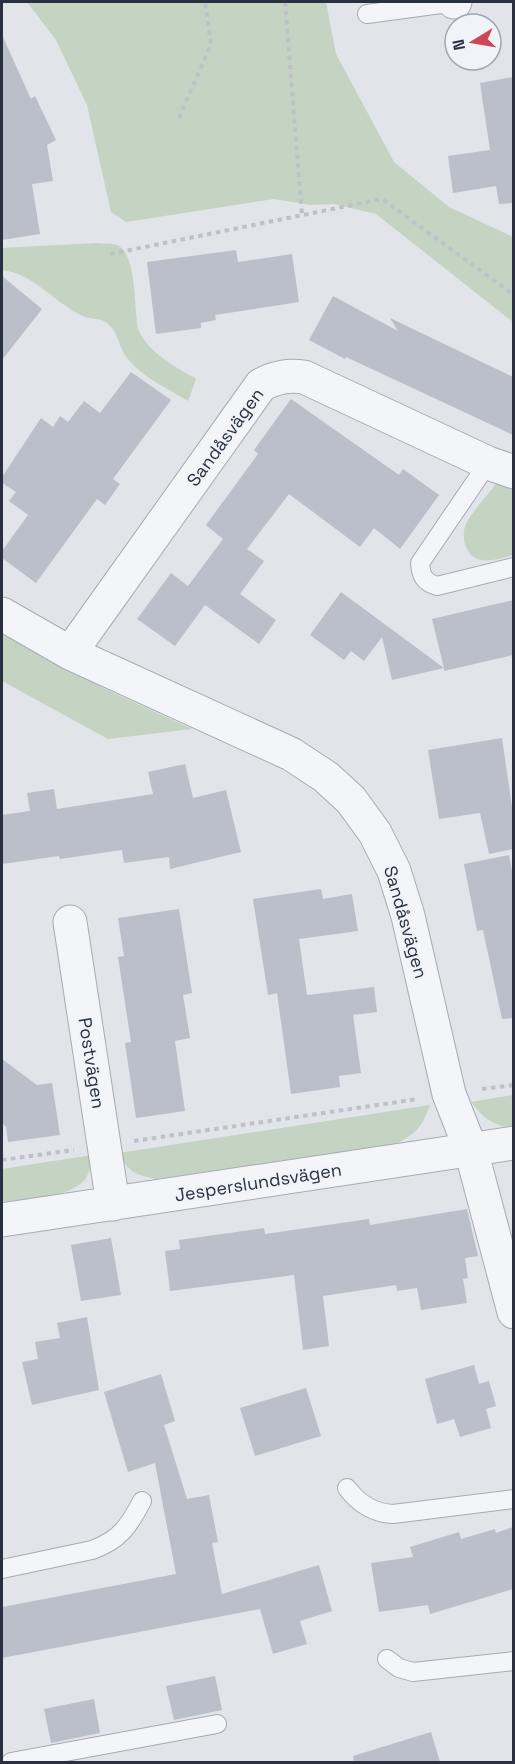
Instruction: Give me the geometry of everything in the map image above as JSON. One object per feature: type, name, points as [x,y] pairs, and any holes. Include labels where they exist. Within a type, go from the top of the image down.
[{"type":"street","name":"Sandåsvägen","points":[[70,653],[261,385],[275,378],[304,377],[501,468]]},
{"type":"street","name":"Sandåsvägen","points":[[2,614],[70,653],[291,754],[326,777],[351,800],[375,833],[394,871],[408,916],[448,1094],[471,1150],[513,1312]]},
{"type":"street","name":"Postvägen","points":[[70,922],[113,1204]]},
{"type":"street","name":"Jesperslundsvägen","points":[[2,1220],[513,1143]]},
{"type":"lane","points":[[367,14],[455,2]]},
{"type":"lane","points":[[501,468],[420,563],[420,574],[427,583],[436,586],[513,567]]},
{"type":"lane","points":[[347,1488],[365,1506],[381,1513],[393,1514],[513,1499]]},
{"type":"lane","points":[[2,1569],[106,1545],[126,1528],[142,1501]]},
{"type":"lane","points":[[387,1659],[399,1668],[413,1672],[513,1661]]},
{"type":"lane","points":[[11,1762],[217,1724]]},
{"type":"path","points":[[179,118],[211,44],[205,2]]},
{"type":"path","points":[[285,2],[302,215]]},
{"type":"path","points":[[110,254],[382,199],[513,295]]},
{"type":"path","points":[[2,1160],[513,1085]]},
{"type":"green space","points":[[27,2],[326,2],[336,54],[394,162],[449,207],[513,237],[513,322],[376,214],[334,204],[311,205],[274,199],[126,222],[111,212],[87,105],[56,40]]},
{"type":"green space","points":[[115,244],[123,250],[128,259],[134,283],[138,329],[149,346],[171,364],[196,379],[188,401],[138,369],[125,355],[114,331],[105,321],[74,312],[35,283],[14,272],[2,270],[2,248]]},
{"type":"green space","points":[[505,482],[513,485],[513,555],[492,560],[473,557],[465,544],[467,522],[496,484]]},
{"type":"green space","points":[[2,634],[105,689],[192,729],[108,739],[2,681]]},
{"type":"green space","points":[[513,1095],[513,1127],[494,1123],[471,1102]]},
{"type":"green space","points":[[430,1105],[418,1129],[396,1144],[156,1179],[133,1172],[119,1153]]},
{"type":"green space","points":[[92,1155],[88,1174],[74,1188],[50,1196],[2,1202],[2,1169]]},
{"type":"building","points":[[2,35],[31,99],[35,96],[56,140],[47,145],[53,181],[32,184],[40,234],[2,240]]},
{"type":"building","points":[[513,77],[513,203],[499,204],[496,186],[453,193],[448,156],[490,150],[480,83]]},
{"type":"building","points":[[236,250],[238,262],[292,254],[299,302],[215,315],[216,320],[201,323],[201,328],[156,334],[147,262]]},
{"type":"building","points":[[2,276],[42,309],[2,360]]},
{"type":"building","points":[[333,296],[398,331],[390,318],[513,377],[513,435],[346,357],[345,359],[309,340]]},
{"type":"building","points":[[131,372],[171,400],[113,479],[120,484],[105,505],[97,499],[36,583],[2,558],[2,551],[28,515],[9,501],[16,492],[2,483],[2,477],[41,418],[53,427],[60,416],[68,422],[84,401],[100,413]]},
{"type":"building","points":[[291,399],[399,475],[403,469],[439,495],[400,549],[374,528],[360,547],[289,494],[247,549],[264,561],[240,594],[276,620],[259,644],[205,605],[175,646],[137,619],[171,573],[188,586],[223,539],[206,525],[258,454],[254,450]]},
{"type":"building","points":[[341,592],[444,668],[392,680],[382,637],[364,661],[351,651],[344,660],[310,635]]},
{"type":"building","points":[[513,600],[513,655],[444,671],[432,619]]},
{"type":"building","points":[[502,738],[513,814],[513,849],[489,854],[480,813],[439,819],[428,750]]},
{"type":"building","points":[[185,764],[193,798],[226,790],[241,852],[170,869],[169,857],[124,863],[122,850],[2,864],[2,815],[30,811],[27,793],[54,789],[57,809],[153,794],[148,772]]},
{"type":"building","points":[[509,855],[513,876],[513,1018],[502,1019],[483,930],[477,931],[464,864]]},
{"type":"building","points":[[321,889],[323,899],[352,894],[358,931],[299,939],[307,995],[374,987],[377,1012],[353,1015],[361,1073],[339,1076],[340,1087],[291,1094],[277,993],[268,995],[253,899]]},
{"type":"building","points":[[179,909],[192,993],[183,995],[190,1038],[175,1041],[185,1111],[136,1118],[125,1043],[131,1042],[118,957],[124,956],[118,918]]},
{"type":"building","points":[[2,1059],[37,1085],[52,1083],[60,1135],[8,1142],[6,1127],[2,1123]]},
{"type":"building","points":[[467,1209],[478,1256],[465,1258],[468,1278],[463,1279],[467,1303],[421,1310],[417,1288],[397,1291],[396,1285],[323,1296],[329,1346],[303,1350],[294,1275],[170,1291],[165,1251],[180,1249],[179,1240],[264,1228],[265,1234],[369,1219],[370,1225]]},
{"type":"building","points":[[111,1238],[121,1295],[81,1301],[71,1245]]},
{"type":"building","points":[[87,1317],[99,1390],[32,1405],[22,1362],[38,1359],[35,1342],[60,1338],[57,1323]]},
{"type":"building","points":[[474,1365],[479,1384],[489,1381],[496,1406],[486,1409],[491,1428],[460,1437],[454,1419],[437,1424],[425,1379]]},
{"type":"building","points":[[161,1374],[175,1421],[164,1425],[187,1499],[209,1495],[218,1542],[212,1543],[222,1594],[319,1565],[332,1611],[300,1621],[307,1644],[273,1654],[260,1609],[2,1658],[2,1607],[176,1574],[155,1463],[128,1472],[104,1392]]},
{"type":"building","points":[[306,1388],[321,1436],[255,1456],[240,1408]]},
{"type":"building","points":[[513,1527],[513,1589],[430,1614],[428,1605],[379,1612],[371,1563],[413,1557],[410,1547],[459,1532],[461,1539],[495,1529],[496,1533]]},
{"type":"building","points":[[215,1676],[222,1710],[174,1720],[166,1686]]},
{"type":"building","points":[[94,1699],[100,1733],[51,1743],[44,1709]]},
{"type":"building","points":[[431,1732],[440,1762],[354,1762],[353,1756]]}]
